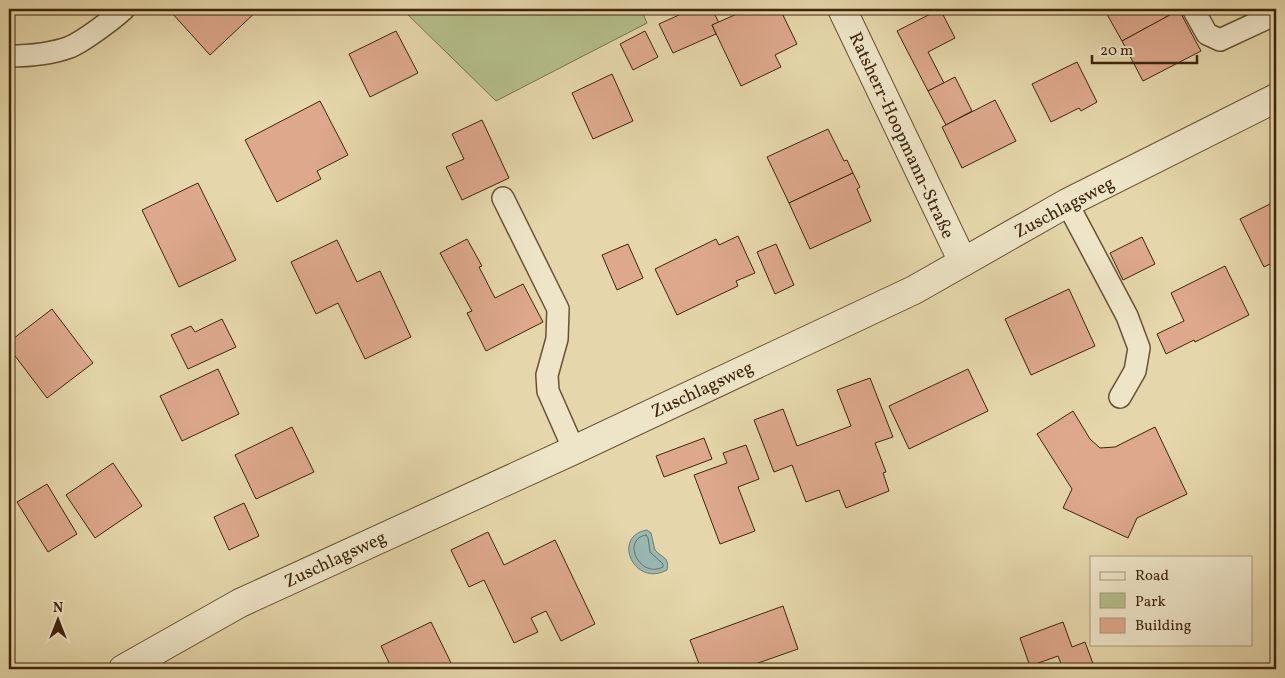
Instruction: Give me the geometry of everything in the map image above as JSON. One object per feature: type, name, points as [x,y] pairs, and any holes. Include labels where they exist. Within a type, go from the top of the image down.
[{"type":"street","name":"Ratsherr-Hoopmann-Straße","points":[[842,9],[963,262]]},
{"type":"street","name":"Zuschlagsweg","points":[[123,669],[240,603],[574,450],[914,290],[1067,203],[1276,98]]},
{"type":"lane","points":[[9,56],[30,56],[70,46],[115,17],[124,9]]},
{"type":"lane","points":[[1193,9],[1207,34],[1220,40],[1276,14]]},
{"type":"lane","points":[[503,198],[558,309],[557,339],[547,375],[548,391],[574,450]]},
{"type":"lane","points":[[1067,203],[1127,316],[1138,348],[1135,371],[1120,397]]},
{"type":"green space","points":[[402,9],[641,9],[647,23],[496,101]]},
{"type":"water","points":[[647,530],[651,533],[655,550],[665,558],[668,566],[667,570],[655,574],[645,572],[637,567],[631,559],[629,550],[630,541],[636,534]]},
{"type":"building","points":[[174,9],[259,9],[210,55],[171,12]]},
{"type":"building","points":[[692,9],[712,9],[719,23],[712,25],[716,34],[673,53],[659,24]]},
{"type":"building","points":[[748,9],[780,9],[797,44],[775,55],[781,67],[741,86],[712,25]]},
{"type":"building","points":[[884,9],[908,9],[896,14]]},
{"type":"building","points":[[940,9],[955,38],[928,52],[944,83],[928,91],[897,31]]},
{"type":"building","points":[[1104,9],[1179,9],[1179,10],[1122,41]]},
{"type":"building","points":[[1179,10],[1201,51],[1143,81],[1122,41]]},
{"type":"building","points":[[396,31],[418,73],[370,97],[349,54]]},
{"type":"building","points":[[645,31],[658,57],[633,70],[620,44]]},
{"type":"building","points":[[1077,62],[1097,102],[1081,111],[1079,108],[1051,122],[1032,84]]},
{"type":"building","points":[[612,74],[633,121],[593,139],[572,93]]},
{"type":"building","points":[[955,77],[972,111],[946,125],[928,91]]},
{"type":"building","points":[[995,100],[1016,141],[962,168],[942,127]]},
{"type":"building","points":[[320,101],[348,155],[317,171],[321,179],[277,202],[245,140]]},
{"type":"building","points":[[482,120],[509,178],[462,200],[446,167],[464,159],[452,134]]},
{"type":"building","points":[[828,129],[844,161],[847,160],[853,173],[789,203],[767,157]]},
{"type":"building","points":[[853,173],[860,187],[857,189],[871,221],[810,249],[789,203]]},
{"type":"building","points":[[198,183],[236,260],[179,287],[142,210]]},
{"type":"building","points":[[1276,201],[1276,261],[1264,267],[1240,219]]},
{"type":"building","points":[[738,236],[755,273],[736,281],[738,286],[677,315],[655,269],[716,239],[719,245]]},
{"type":"building","points":[[1142,237],[1155,264],[1123,280],[1110,253]]},
{"type":"building","points":[[467,239],[482,266],[479,267],[495,298],[523,284],[543,322],[486,351],[467,313],[472,311],[440,253]]},
{"type":"building","points":[[337,240],[357,282],[380,271],[411,337],[365,359],[338,303],[316,314],[291,262]]},
{"type":"building","points":[[628,244],[643,278],[617,290],[602,255]]},
{"type":"building","points":[[776,244],[794,285],[775,294],[757,252]]},
{"type":"building","points":[[1225,266],[1249,315],[1166,354],[1157,334],[1184,321],[1171,293]]},
{"type":"building","points":[[1069,289],[1095,346],[1031,375],[1005,319]]},
{"type":"building","points":[[52,309],[93,363],[47,398],[9,348],[9,342]]},
{"type":"building","points":[[222,319],[236,347],[188,369],[171,335],[191,326],[195,332]]},
{"type":"building","points":[[218,369],[239,414],[182,441],[160,396]]},
{"type":"building","points":[[968,369],[988,411],[909,449],[889,406]]},
{"type":"building","points":[[870,378],[893,437],[875,443],[886,472],[883,473],[889,491],[846,508],[839,490],[806,502],[792,465],[774,472],[754,420],[783,409],[797,446],[851,426],[837,390]]},
{"type":"building","points":[[1073,411],[1090,439],[1100,448],[1115,447],[1155,427],[1187,494],[1137,518],[1128,538],[1063,508],[1072,489],[1037,434]]},
{"type":"building","points":[[292,427],[314,472],[256,499],[235,455]]},
{"type":"building","points":[[704,438],[712,459],[664,477],[656,456]]},
{"type":"building","points":[[746,445],[759,479],[738,487],[755,531],[720,544],[694,475],[727,463],[723,453]]},
{"type":"building","points":[[113,463],[142,506],[95,538],[66,495]]},
{"type":"building","points":[[47,484],[77,534],[48,552],[17,502]]},
{"type":"building","points":[[244,503],[259,536],[229,550],[214,517]]},
{"type":"building","points":[[488,532],[504,565],[555,540],[595,624],[561,641],[546,611],[531,618],[538,632],[514,643],[484,580],[469,587],[451,550]]},
{"type":"building","points":[[783,606],[798,649],[741,669],[701,669],[690,640]]},
{"type":"building","points":[[431,622],[454,669],[392,669],[381,646]]},
{"type":"building","points":[[1063,622],[1072,647],[1085,642],[1095,669],[1063,669],[1058,656],[1030,666],[1020,638]]}]
